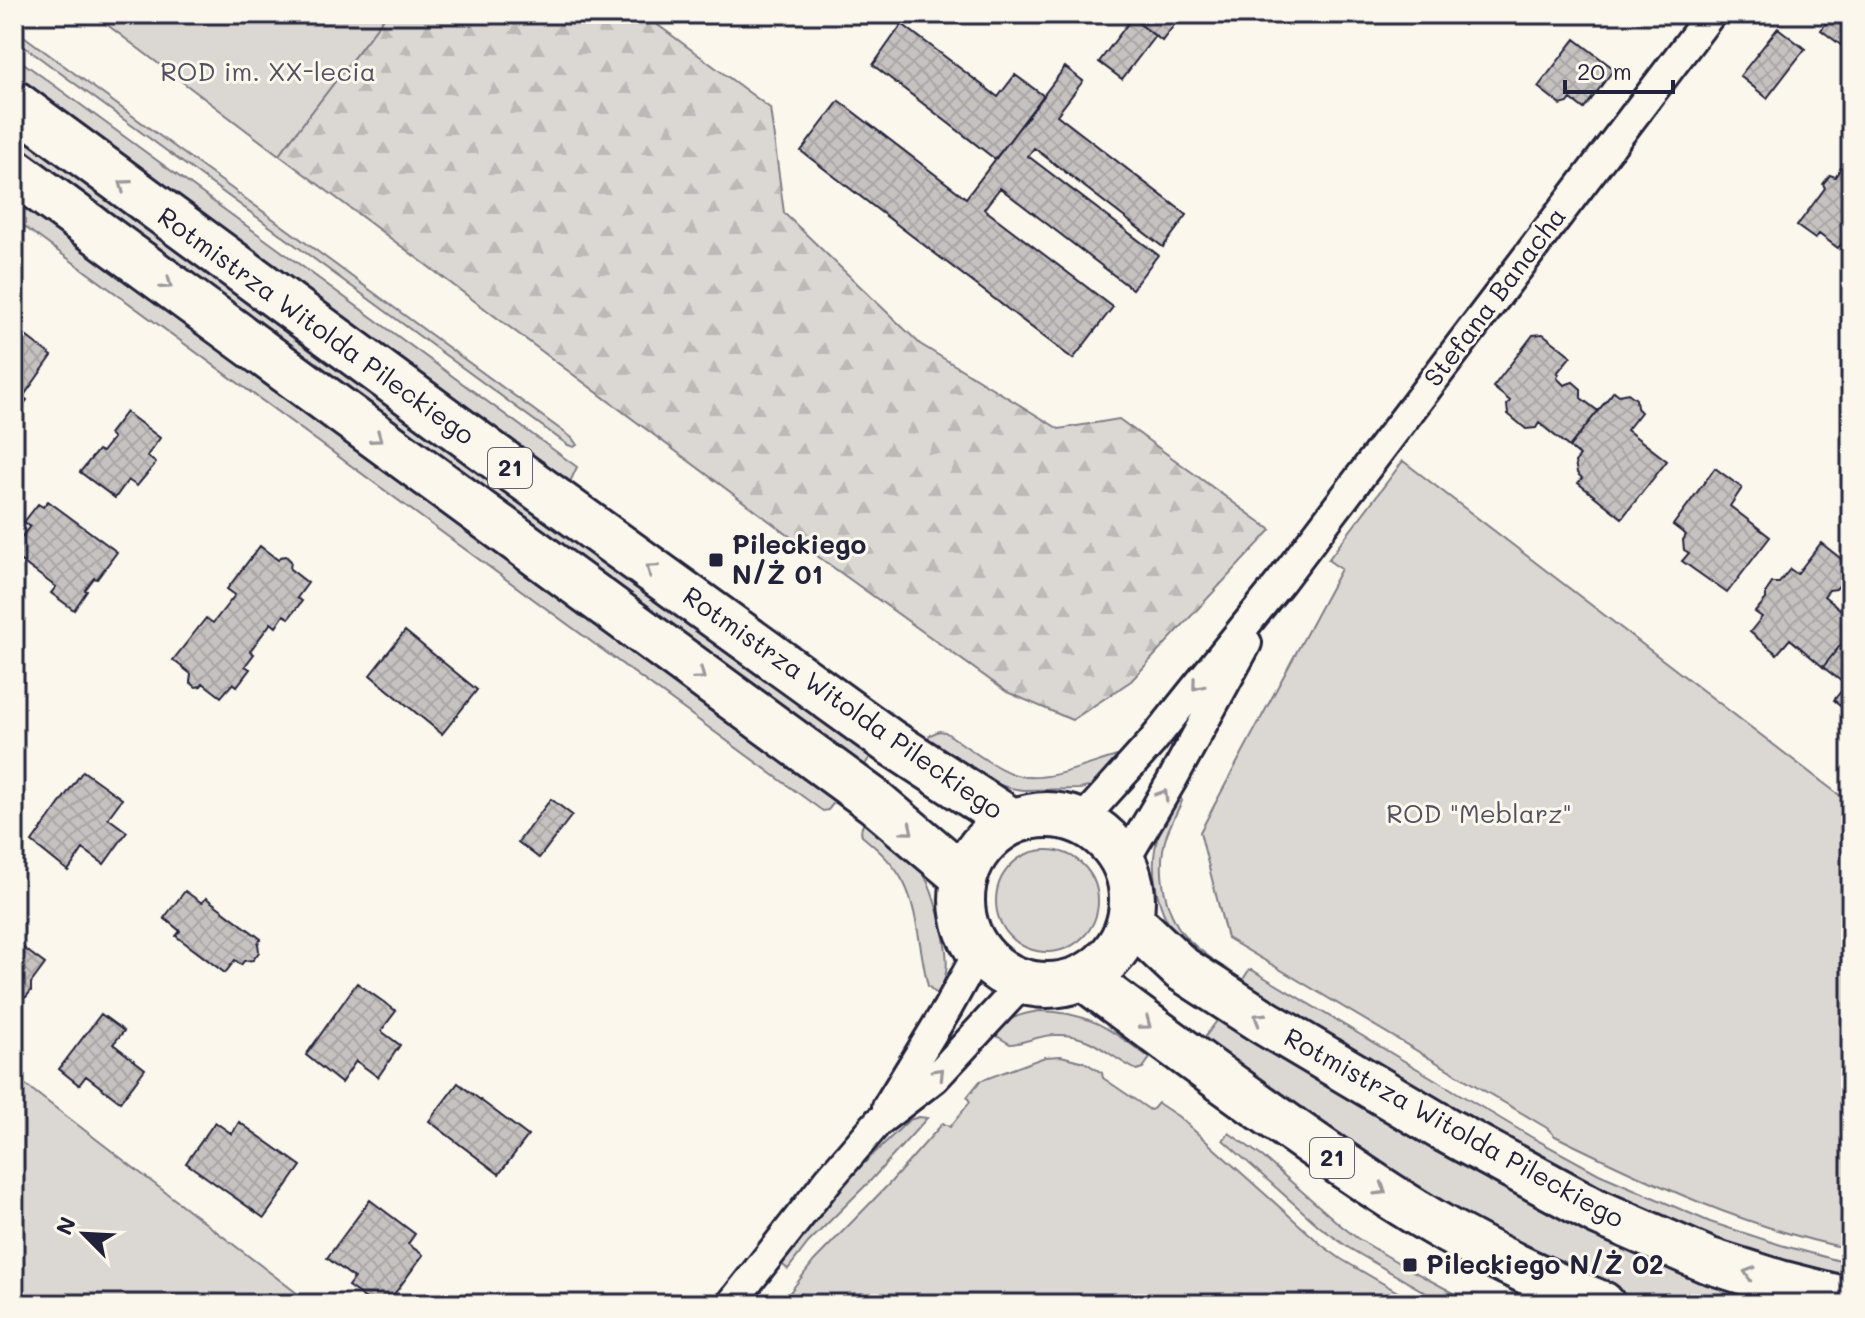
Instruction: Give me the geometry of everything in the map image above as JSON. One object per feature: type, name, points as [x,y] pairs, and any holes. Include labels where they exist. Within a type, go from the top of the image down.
[{"type":"main road","name":"Rotmistrza Witolda Pileckiego","points":[[14,103],[521,476],[865,724],[1013,822]]},
{"type":"main road","name":"Rotmistrza Witolda Pileckiego","points":[[14,171],[874,801],[965,878]]},
{"type":"main road","points":[[1047,814],[1081,821],[1106,838],[1124,862],[1132,891],[1130,920],[1120,944],[1104,964],[1064,984],[1024,982],[999,971],[979,951],[966,928],[962,903],[965,878],[975,855],[991,835],[1029,816],[1047,814]]},
{"type":"main road","name":"Rotmistrza Witolda Pileckiego","points":[[1130,920],[1182,969],[1264,1022],[1446,1130],[1597,1212],[1707,1260],[1851,1301]]},
{"type":"main road","name":"21","points":[[1083,977],[1183,1053],[1351,1172],[1446,1230],[1501,1259],[1602,1304]]},
{"type":"street","name":"Stefana Banacha","points":[[1081,821],[1151,743],[1281,581],[1711,14]]},
{"type":"street","name":"Stefana Banacha","points":[[1124,862],[1281,581]]},
{"type":"street","points":[[731,1304],[878,1122],[979,951]]},
{"type":"street","points":[[878,1122],[935,1078],[1024,982]]},
{"type":"green space","name":"ROD im. XX-lecia","points":[[93,14],[387,14],[279,155]]},
{"type":"green space","points":[[387,14],[643,14],[770,108],[784,213],[920,344],[1059,429],[1119,419],[1271,530],[1131,681],[1072,720],[1007,692],[788,535],[279,155]]},
{"type":"green space","points":[[14,29],[572,438],[577,445],[568,445],[14,39]]},
{"type":"green space","points":[[14,56],[577,467],[570,482],[541,467],[14,82]]},
{"type":"green space","points":[[14,130],[870,757],[862,769],[14,148]]},
{"type":"green space","points":[[14,196],[837,799],[828,810],[820,809],[14,219]]},
{"type":"green space","name":"ROD \"Meblarz\"","points":[[1403,461],[1851,804],[1851,1249],[1774,1229],[1700,1202],[1555,1136],[1547,1128],[1227,938],[1200,832],[1341,569],[1328,560]]},
{"type":"green space","points":[[939,731],[1001,769],[1020,776],[1043,777],[1126,756],[1092,786],[1023,790],[986,781],[925,742],[930,735]]},
{"type":"green space","points":[[1179,794],[1182,801],[1167,834],[1162,857],[1165,892],[1177,925],[1212,959],[1210,966],[1188,948],[1173,930],[1156,890],[1154,861],[1159,833]]},
{"type":"green space","points":[[866,820],[916,864],[931,891],[940,920],[947,962],[939,996],[928,986],[909,894],[891,863],[862,836]]},
{"type":"green space","points":[[1047,850],[1067,853],[1090,872],[1095,881],[1098,901],[1095,921],[1076,944],[1067,949],[1047,952],[1027,949],[1004,930],[999,921],[996,901],[999,881],[1018,858],[1027,853]]},
{"type":"green space","points":[[1249,970],[1599,1174],[1710,1222],[1851,1264],[1851,1282],[1809,1272],[1666,1223],[1499,1139],[1240,984]]},
{"type":"green space","points":[[1040,1011],[1073,1015],[1099,1024],[1150,1058],[1143,1068],[1137,1070],[1099,1046],[1068,1035],[1049,1035],[1010,1044],[990,1032],[1014,1018]]},
{"type":"green space","points":[[1219,1018],[1469,1168],[1575,1225],[1779,1304],[1653,1304],[1526,1251],[1437,1203],[1202,1041]]},
{"type":"green space","points":[[1061,1056],[1084,1062],[1150,1110],[1158,1103],[1179,1117],[1323,1246],[1418,1304],[781,1304],[814,1261],[943,1123],[950,1127],[970,1102],[967,1097],[980,1081],[1045,1057]]},
{"type":"green space","points":[[14,1076],[311,1304],[14,1304]]},
{"type":"green space","points":[[927,1118],[808,1243],[788,1269],[780,1263],[839,1187],[909,1120]]},
{"type":"green space","points":[[1229,1133],[1263,1157],[1357,1238],[1474,1304],[1445,1304],[1349,1248],[1320,1227],[1223,1140]]},
{"type":"building","points":[[1135,14],[1176,14],[1180,17],[1162,41],[1132,18]]},
{"type":"building","points":[[1449,14],[1473,14],[1464,25]]},
{"type":"building","points":[[1833,14],[1851,14],[1851,43],[1846,49],[1821,30]]},
{"type":"building","points":[[1132,18],[1155,36],[1122,79],[1099,62]]},
{"type":"building","points":[[902,24],[998,97],[1015,75],[1044,96],[995,159],[873,65]]},
{"type":"building","points":[[1778,28],[1805,49],[1767,98],[1740,76]]},
{"type":"building","points":[[1575,39],[1614,69],[1584,109],[1571,99],[1561,105],[1538,87]]},
{"type":"building","points":[[1065,67],[1083,81],[1057,115],[1187,215],[1163,247],[1034,148],[1028,156],[1158,255],[1132,289],[1000,188],[984,209],[1113,307],[1073,359],[801,151],[839,101],[966,198]]},
{"type":"building","points":[[1841,168],[1851,176],[1851,231],[1838,248],[1819,234],[1815,239],[1797,226],[1825,188],[1823,184],[1830,175],[1835,177]]},
{"type":"building","points":[[14,327],[52,356],[23,397],[27,400],[14,417]]},
{"type":"building","points":[[1543,334],[1571,356],[1557,373],[1557,378],[1564,385],[1573,382],[1581,389],[1581,398],[1598,411],[1569,447],[1539,423],[1536,428],[1526,429],[1508,414],[1510,401],[1493,387],[1533,335]]},
{"type":"building","points":[[1614,391],[1619,395],[1628,393],[1636,399],[1641,412],[1627,430],[1667,461],[1622,518],[1578,483],[1582,478],[1577,473],[1575,462],[1580,456],[1569,447]]},
{"type":"building","points":[[126,412],[160,438],[147,456],[156,463],[137,486],[128,480],[115,498],[80,472],[98,450],[102,452],[113,438],[109,434]]},
{"type":"building","points":[[1715,468],[1742,488],[1730,506],[1770,537],[1727,593],[1682,561],[1689,553],[1684,550],[1686,535],[1673,525]]},
{"type":"building","points":[[48,501],[117,552],[85,590],[74,610],[51,593],[56,587],[14,556],[14,547],[30,526],[24,522],[38,504],[43,507]]},
{"type":"building","points":[[1821,543],[1849,565],[1842,574],[1843,581],[1824,596],[1851,618],[1851,632],[1823,667],[1790,639],[1777,654],[1750,632],[1762,617],[1755,612],[1766,599],[1766,592],[1772,583],[1779,583],[1790,569],[1797,574]]},
{"type":"building","points":[[260,546],[278,560],[286,556],[291,561],[290,569],[308,583],[297,598],[302,601],[289,618],[284,615],[276,627],[271,623],[250,651],[254,654],[245,666],[250,669],[237,686],[233,683],[221,697],[203,683],[196,687],[190,682],[191,674],[173,660],[206,618],[213,623],[235,595],[227,589]]},
{"type":"building","points":[[405,631],[477,690],[442,734],[370,675]]},
{"type":"building","points":[[1851,632],[1851,714],[1834,700],[1846,685],[1823,667]]},
{"type":"building","points":[[83,771],[122,799],[108,818],[127,832],[104,864],[83,849],[68,871],[32,842]]},
{"type":"building","points":[[551,799],[572,815],[539,858],[518,842]]},
{"type":"building","points":[[185,891],[202,903],[206,898],[261,939],[259,952],[253,960],[244,961],[241,965],[235,960],[225,973],[176,936],[180,931],[164,918]]},
{"type":"building","points":[[14,941],[45,964],[31,983],[31,991],[26,997],[17,999],[14,997]]},
{"type":"building","points":[[357,983],[396,1011],[381,1031],[400,1045],[378,1077],[356,1061],[341,1083],[306,1055]]},
{"type":"building","points":[[101,1014],[124,1031],[113,1044],[145,1069],[120,1102],[86,1076],[79,1085],[59,1069]]},
{"type":"building","points":[[458,1083],[528,1136],[499,1174],[429,1121]]},
{"type":"building","points":[[215,1122],[232,1134],[239,1122],[301,1166],[264,1218],[186,1163]]},
{"type":"building","points":[[370,1200],[415,1234],[408,1244],[423,1255],[387,1304],[373,1304],[348,1286],[354,1278],[327,1258]]},
{"type":"place","name":"Pileckiego N/Ż 01","points":[[716,560]]},
{"type":"place","name":"Pileckiego N/Ż 02","points":[[1410,1265]]}]
